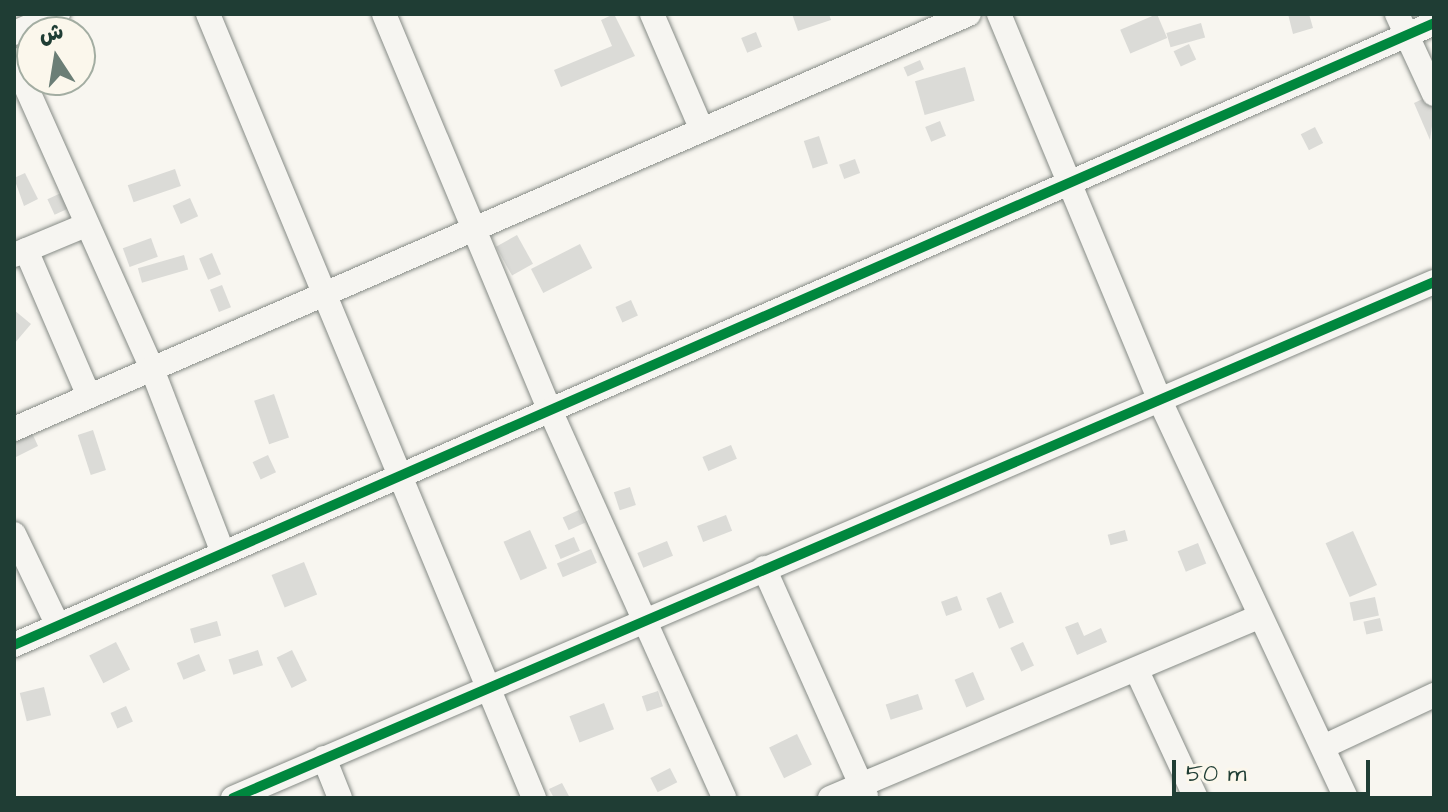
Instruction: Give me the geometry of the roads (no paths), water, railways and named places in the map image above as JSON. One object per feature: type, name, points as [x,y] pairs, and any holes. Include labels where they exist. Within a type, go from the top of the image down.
[{"type":"street","points":[[14,33],[58,14]]},
{"type":"street","points":[[208,14],[534,798]]},
{"type":"street","points":[[384,14],[478,227],[550,410],[724,798]]},
{"type":"street","points":[[652,14],[702,130]]},
{"type":"street","points":[[14,429],[969,14]]},
{"type":"street","points":[[999,14],[1161,403],[1346,798]]},
{"type":"street","points":[[14,645],[1071,182],[1402,24],[1434,23]]},
{"type":"street","points":[[1402,24],[1434,94]]},
{"type":"street","points":[[14,60],[152,369],[223,553]]},
{"type":"street","points":[[86,225],[20,253],[89,396]]},
{"type":"street","points":[[233,798],[764,568],[1161,403],[1434,282]]},
{"type":"street","points":[[14,534],[58,626]]},
{"type":"street","points":[[764,568],[864,791]]},
{"type":"street","points":[[830,798],[864,791],[1259,617]]},
{"type":"street","points":[[1137,671],[1196,798]]},
{"type":"street","points":[[1323,747],[1434,695]]},
{"type":"street","points":[[324,758],[340,798]]}]
